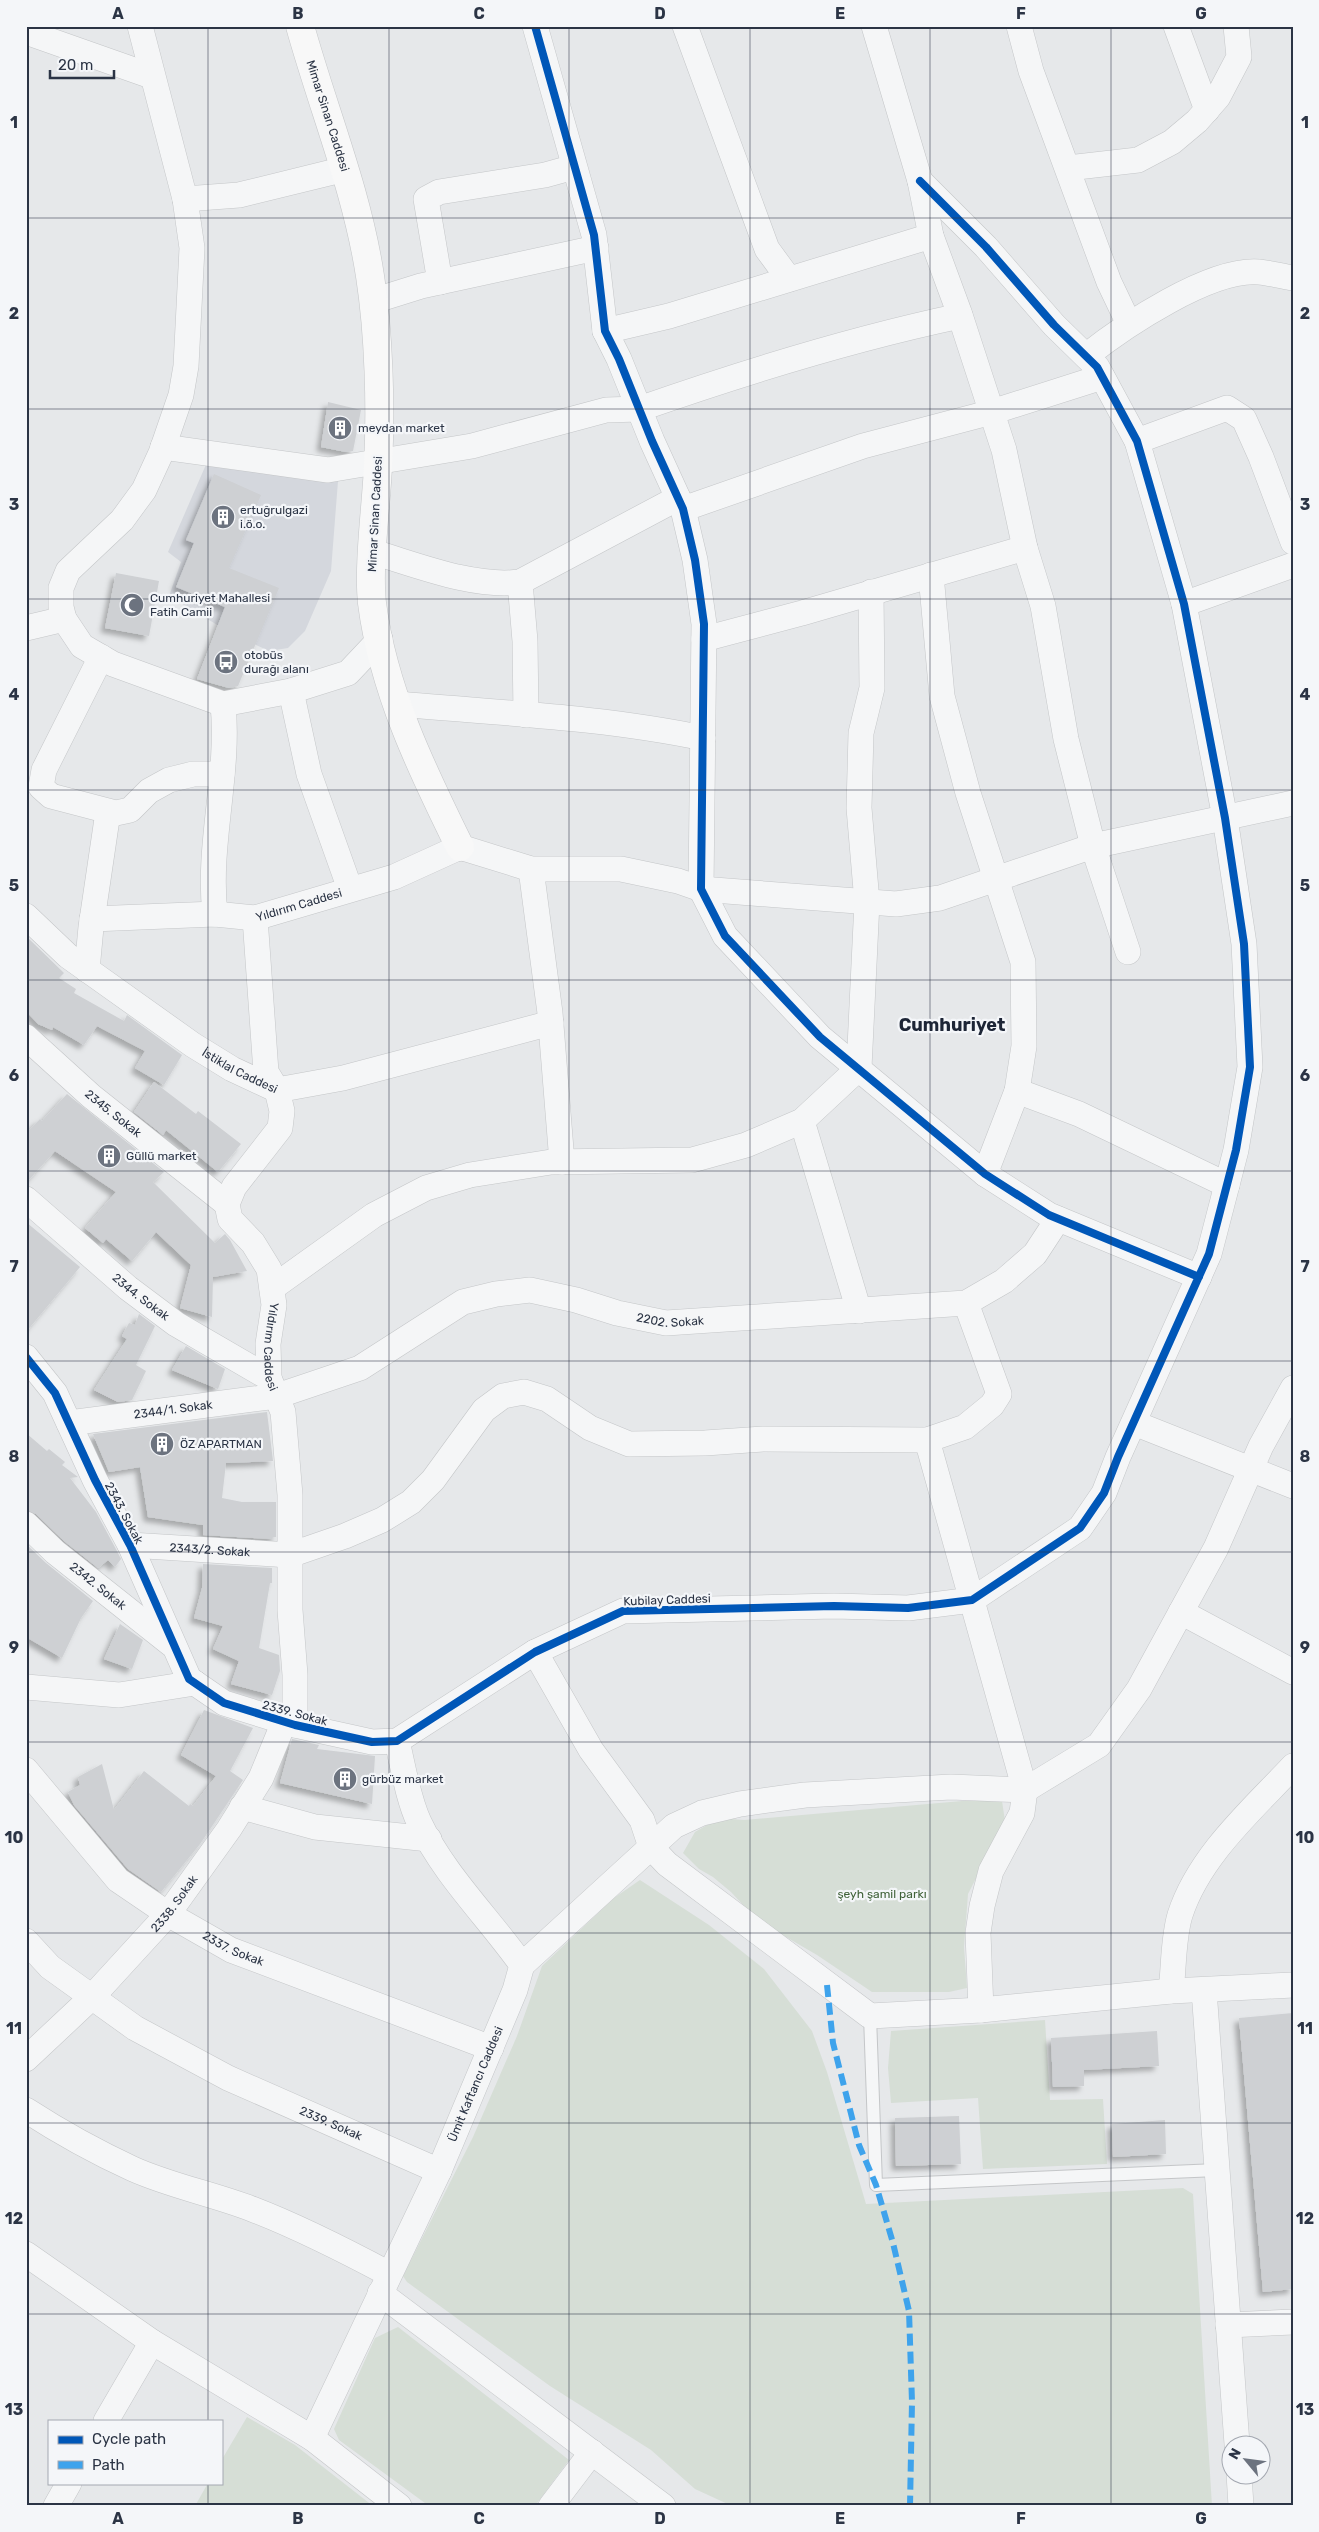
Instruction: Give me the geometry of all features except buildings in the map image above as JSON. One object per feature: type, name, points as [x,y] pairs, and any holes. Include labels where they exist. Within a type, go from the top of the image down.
[{"type":"street","points":[[140,26],[151,76],[185,199],[192,248],[186,366],[181,395],[163,446],[144,490],[122,520],[68,571],[61,588],[61,607],[64,619],[82,646],[113,664],[223,704],[292,691],[348,673],[380,639]]},
{"type":"street","name":"Mimar Sinan Caddesi","points":[[300,26],[357,206],[373,301],[377,350],[378,462],[372,602],[380,639],[405,729],[460,847]]},
{"type":"street","points":[[535,26],[594,234],[605,331],[620,359],[639,409],[680,503],[695,560],[704,639],[701,889],[726,936],[820,1037],[985,1174],[1058,1219],[1199,1277]]},
{"type":"street","points":[[685,26],[767,248],[790,279]]},
{"type":"street","points":[[874,26],[920,181],[931,236],[960,316],[1004,450],[1025,548],[1043,606],[1066,739],[1092,846],[1128,952]]},
{"type":"street","points":[[1019,26],[1031,71],[1109,282],[1129,324]]},
{"type":"street","points":[[1176,26],[1207,110]]},
{"type":"street","points":[[1068,168],[1138,160],[1172,142],[1197,121],[1218,97],[1239,57],[1236,26]]},
{"type":"street","points":[[26,32],[151,76]]},
{"type":"street","points":[[440,282],[426,199],[439,192],[545,175],[574,168]]},
{"type":"street","points":[[185,199],[239,196],[345,169]]},
{"type":"street","points":[[920,181],[986,247],[1054,324],[1096,367],[1137,441],[1184,604],[1225,818],[1244,944],[1250,1067],[1236,1150],[1209,1254],[1104,1493],[1080,1528],[972,1600]]},
{"type":"street","points":[[605,331],[670,316],[931,236]]},
{"type":"street","points":[[373,301],[440,282],[596,248]]},
{"type":"street","points":[[1086,356],[1129,324],[1196,288],[1221,278],[1257,272],[1293,278]]},
{"type":"street","points":[[163,446],[328,470],[378,462],[472,446],[606,410],[639,409],[832,347],[885,332],[960,316]]},
{"type":"street","points":[[373,552],[467,578],[502,584],[520,582],[680,503],[864,446],[992,412],[1102,377]]},
{"type":"street","points":[[1137,441],[1227,408],[1244,419],[1261,457],[1293,542]]},
{"type":"street","points":[[704,639],[802,613],[1025,548]]},
{"type":"street","points":[[1184,604],[1293,565]]},
{"type":"street","points":[[931,575],[942,696],[968,793],[1023,962],[1024,1046],[1017,1091],[985,1174]]},
{"type":"street","points":[[520,582],[525,641],[526,715]]},
{"type":"street","points":[[272,1288],[374,1215],[426,1188],[470,1176],[562,1162],[692,1160],[746,1145],[802,1121],[859,1068],[867,902],[859,808],[861,733],[872,688],[871,592]]},
{"type":"street","points":[[26,628],[64,619]]},
{"type":"street","points":[[101,657],[44,770],[41,787],[51,796],[116,813],[130,810],[149,791],[169,780],[193,774],[222,774]]},
{"type":"street","points":[[292,691],[309,774],[350,889]]},
{"type":"street","points":[[215,914],[212,893],[224,744],[223,704]]},
{"type":"street","points":[[398,704],[642,726],[703,738]]},
{"type":"street","points":[[460,847],[531,869],[621,869],[678,881],[701,889],[896,904],[940,898],[1092,846],[1293,803]]},
{"type":"street","points":[[88,970],[92,919],[108,812]]},
{"type":"street","name":"Yıldırım Caddesi","points":[[290,1724],[295,1675],[290,1610],[290,1495],[283,1412],[273,1387],[268,1344],[274,1305],[272,1288],[269,1269],[253,1243],[230,1219],[227,1204],[234,1187],[280,1128],[282,1111],[276,1090],[266,1072],[255,918],[394,876],[460,847]]},
{"type":"street","points":[[531,869],[551,1023],[562,1162]]},
{"type":"street","points":[[92,919],[215,914],[255,918]]},
{"type":"street","name":"İstiklal Caddesi","points":[[26,916],[68,956],[193,1045],[232,1069],[276,1090],[343,1078],[551,1023]]},
{"type":"street","name":"2345. Sokak","points":[[26,1037],[91,1096],[227,1204]]},
{"type":"street","points":[[1017,1091],[1079,1114],[1227,1185]]},
{"type":"street","points":[[802,1121],[859,1311]]},
{"type":"street","name":"2344. Sokak","points":[[26,1199],[128,1288],[162,1314],[273,1387]]},
{"type":"street","name":"2202. Sokak","points":[[273,1387],[360,1368],[462,1302],[496,1294],[530,1290],[576,1300],[617,1313],[666,1323],[966,1303],[1004,1281],[1035,1254],[1058,1219]]},
{"type":"street","points":[[290,1554],[345,1536],[382,1520],[412,1502],[433,1480],[484,1410],[503,1396],[517,1393],[524,1392],[547,1399],[590,1428],[629,1444],[705,1444],[763,1439],[928,1440],[965,1427],[992,1405],[1000,1394],[966,1303]]},
{"type":"street","name":"2343. Sokak","points":[[26,1357],[55,1392],[95,1480],[130,1545],[173,1646],[189,1679],[195,1683]]},
{"type":"street","name":"2344/1. Sokak","points":[[69,1423],[273,1387]]},
{"type":"street","points":[[396,1740],[418,1821],[448,1870],[522,1965],[674,1826],[702,1813],[740,1804],[806,1795],[951,1787],[1025,1790],[1098,1746],[1139,1689],[1216,1548],[1250,1470],[1293,1388]]},
{"type":"street","points":[[1134,1423],[1293,1486]]},
{"type":"street","points":[[928,1440],[1025,1790],[1022,1813],[991,1871],[982,1906],[978,1933],[981,2010]]},
{"type":"street","name":"2342. Sokak","points":[[26,1524],[55,1552],[173,1646]]},
{"type":"street","name":"2343/2. Sokak","points":[[130,1545],[290,1554]]},
{"type":"street","name":"Kubilay Caddesi","points":[[396,1740],[535,1652],[623,1611],[834,1606],[908,1608],[972,1600]]},
{"type":"street","points":[[1181,1612],[1293,1672]]},
{"type":"street","points":[[535,1652],[591,1750],[642,1820],[651,1847],[667,1864],[870,2016],[981,2010],[1171,1991],[1293,1985]]},
{"type":"street","points":[[26,1669],[51,1689]]},
{"type":"street","points":[[26,1687],[118,1695],[195,1683]]},
{"type":"street","name":"2339. Sokak","points":[[195,1683],[224,1703],[290,1724],[372,1742],[396,1740]]},
{"type":"street","name":"2338. Sokak","points":[[26,2058],[92,1997],[168,1914],[261,1778],[290,1724]]},
{"type":"street","points":[[1171,1991],[1180,1916],[1194,1884],[1228,1835],[1293,1766]]},
{"type":"street","name":"2337. Sokak","points":[[26,1770],[118,1880],[168,1914],[231,1950],[491,2048]]},
{"type":"street","points":[[242,1807],[315,1827],[429,1839]]},
{"type":"street","name":"2339. Sokak","points":[[26,1941],[50,1967],[135,2028],[228,2078],[439,2171]]},
{"type":"street","name":"Ümit Kaftancı Caddesi","points":[[312,2438],[439,2171],[515,1990],[522,1965]]},
{"type":"street","points":[[1204,1990],[1236,2434]]},
{"type":"street","points":[[26,2110],[60,2131],[133,2169],[186,2189],[250,2208],[322,2238],[384,2284],[592,2452],[663,2506]]},
{"type":"street","points":[[26,2254],[152,2342],[312,2438],[399,2506]]},
{"type":"street","points":[[1228,2325],[1293,2322]]},
{"type":"street","points":[[107,2420],[152,2342]]},
{"type":"street","points":[[551,2506],[592,2452]]},
{"type":"street","points":[[56,2506],[68,2484]]},
{"type":"street","points":[[1240,2484],[1241,2506]]},
{"type":"lane","points":[[870,2016],[876,2185],[1217,2170]]},
{"type":"shaded area","points":[[208,460],[338,481],[331,571],[305,631],[288,648],[269,651],[229,632],[169,596],[181,562],[168,552]]},
{"type":"green space","name":"şeyh şamil parkı","points":[[962,1801],[1002,1801],[1005,1821],[968,1894],[964,1947],[967,1988],[949,1992],[872,1992],[817,1955],[757,1920],[731,1892],[713,1877],[699,1869],[683,1853],[695,1832],[719,1818],[744,1820]]},
{"type":"green space","points":[[640,1880],[709,1925],[764,1969],[812,2031],[827,2072],[866,2204],[1183,2188],[1193,2194],[1212,2506],[732,2506],[695,2489],[651,2450],[550,2386],[407,2282],[403,2276],[473,2137],[517,2036],[542,1966],[614,1898]]},
{"type":"green space","points":[[1045,2020],[1050,2100],[1103,2099],[1107,2164],[983,2169],[978,2098],[891,2103],[888,2068],[891,2031]]},
{"type":"green space","points":[[398,2327],[569,2460],[535,2506],[429,2506],[339,2440],[334,2429],[375,2338]]},
{"type":"green space","points":[[247,2417],[295,2445],[373,2506],[195,2506],[207,2484],[222,2484],[222,2459]]},
{"type":"marked path","points":[[827,1985],[833,2043],[859,2145],[876,2185],[893,2243],[909,2311],[912,2402],[910,2506]]},
{"type":"cycle path","points":[[535,26],[594,235],[605,331],[619,359],[652,441],[683,509],[695,560],[704,624],[701,889],[725,936],[820,1037],[985,1174],[1049,1215],[1199,1277]]},
{"type":"cycle path","points":[[26,1357],[55,1393],[95,1480],[130,1545],[189,1679],[224,1703],[295,1725],[372,1742],[397,1741],[535,1652],[623,1611],[834,1606],[908,1608],[972,1600],[1080,1528],[1104,1493],[1118,1457],[1209,1254],[1236,1150],[1250,1067],[1244,944],[1225,818],[1184,604],[1137,441],[1097,367],[1054,325],[986,247],[920,181]]},
{"type":"place","name":"meydan market","points":[[340,428]]},
{"type":"place","name":"ertuğrulgazi i.ö.o.","points":[[223,517]]},
{"type":"place","name":"Cumhuriyet Mahallesi Fatih Camii","points":[[132,605]]},
{"type":"place","name":"otobüs durağı alanı","points":[[226,662]]},
{"type":"place","name":"Güllü market","points":[[109,1156]]},
{"type":"place","name":"ÖZ APARTMAN","points":[[162,1444]]},
{"type":"place","name":"gürbüz market","points":[[345,1779]]},
{"type":"district","name":"Cumhuriyet","points":[[952,1025]]}]
